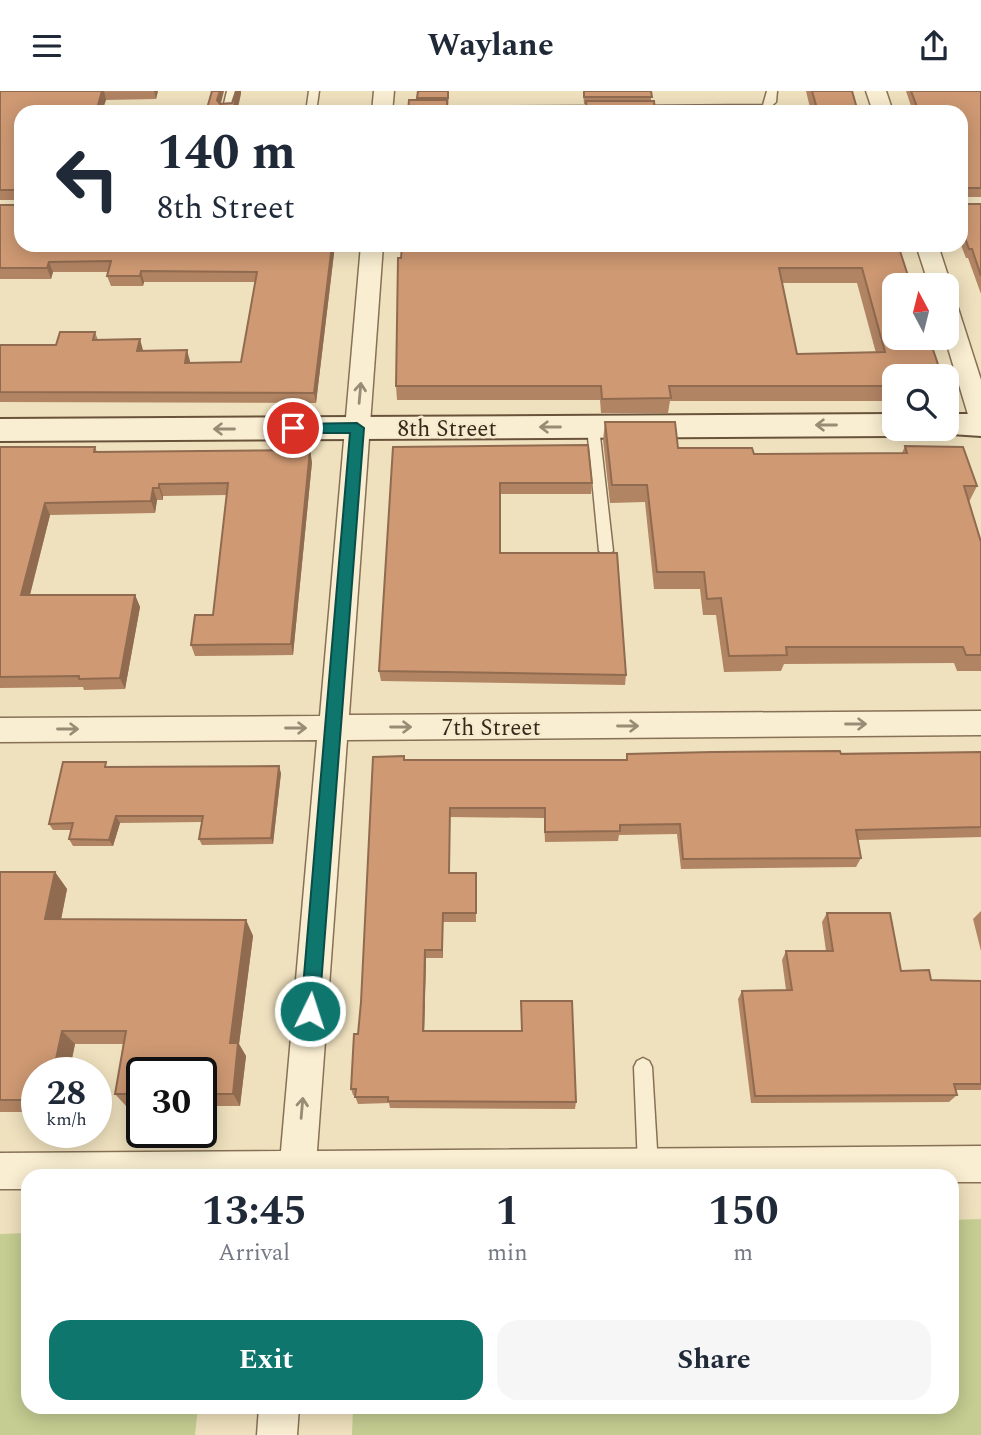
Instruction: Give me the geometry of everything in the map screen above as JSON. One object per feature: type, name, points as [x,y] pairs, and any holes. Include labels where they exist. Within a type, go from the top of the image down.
[{"type":"street","points":[[297,1169],[371,252]]},
{"type":"street","points":[[929,252],[936,273]]},
{"type":"street","points":[[959,347],[981,418]]},
{"type":"street","name":"8th Street","points":[[0,430],[882,425]]},
{"type":"street","points":[[959,425],[981,425]]},
{"type":"street","name":"7th Street","points":[[0,730],[981,723]]},
{"type":"street","points":[[472,1169],[981,1164]]},
{"type":"street","points":[[0,1171],[21,1171]]},
{"type":"street","points":[[276,1435],[278,1414]]},
{"type":"lane","points":[[383,104],[457,105]]},
{"type":"lane","points":[[593,427],[606,551]]},
{"type":"lane","points":[[643,1067],[648,1166]]},
{"type":"green space","points":[[981,1219],[981,1435],[352,1435],[353,1414],[959,1414],[959,1220]]},
{"type":"green space","points":[[21,1233],[21,1414],[197,1414],[195,1435],[0,1435],[0,1234]]},
{"type":"building","points":[[0,91],[102,91],[98,105],[14,105],[14,190],[0,190]]},
{"type":"building","points":[[212,91],[220,91],[217,100],[220,104],[232,103],[237,91],[234,105],[208,105]]},
{"type":"building","points":[[418,91],[448,91],[448,98],[417,98]]},
{"type":"building","points":[[584,91],[651,91],[652,97],[584,97]]},
{"type":"building","points":[[812,91],[852,91],[856,105],[816,105]]},
{"type":"building","points":[[911,91],[981,91],[981,188],[968,188],[968,105],[916,105]]},
{"type":"building","points":[[409,100],[447,100],[447,105],[409,105]]},
{"type":"building","points":[[586,101],[654,101],[654,105],[586,105]]},
{"type":"building","points":[[968,204],[981,204],[981,276],[972,249],[969,249]]},
{"type":"building","points":[[0,205],[14,205],[14,252],[331,252],[314,393],[0,392],[0,345],[56,345],[60,332],[95,332],[93,340],[140,339],[137,351],[187,350],[185,363],[241,362],[257,272],[141,271],[140,276],[107,276],[111,261],[49,262],[47,268],[0,268]]},
{"type":"building","points":[[401,252],[900,252],[907,273],[882,273],[882,341],[862,268],[779,268],[797,354],[933,350],[938,364],[882,364],[882,386],[669,386],[671,398],[602,399],[601,386],[396,386],[398,258],[401,258]]},
{"type":"building","points":[[605,422],[675,422],[678,448],[752,448],[754,454],[907,453],[905,446],[963,447],[977,486],[964,486],[981,542],[981,655],[966,655],[963,647],[786,647],[787,655],[729,656],[721,598],[707,599],[704,572],[657,572],[647,485],[612,485]]},
{"type":"building","points":[[588,445],[592,483],[500,483],[500,553],[617,553],[626,675],[379,671],[393,447]]},
{"type":"building","points":[[0,447],[95,447],[94,452],[310,450],[291,644],[191,645],[195,615],[213,615],[228,483],[159,484],[159,488],[153,488],[151,501],[45,503],[21,595],[135,595],[120,678],[0,677]]},
{"type":"building","points":[[840,751],[841,754],[981,752],[981,827],[856,830],[861,858],[683,859],[680,824],[620,825],[620,831],[545,832],[545,808],[450,808],[449,873],[476,873],[476,913],[443,913],[442,950],[425,950],[423,1031],[522,1031],[521,1001],[572,1001],[576,1102],[388,1101],[388,1097],[355,1097],[356,1089],[351,1089],[354,1034],[358,1034],[361,1002],[373,757],[404,756],[404,760],[627,760],[627,754]]},
{"type":"building","points":[[63,762],[106,762],[105,767],[279,766],[271,838],[199,839],[203,816],[116,816],[109,840],[69,839],[73,823],[49,824]]},
{"type":"building","points":[[0,872],[55,872],[45,919],[246,920],[230,1043],[238,1043],[233,1094],[217,1094],[217,1057],[126,1057],[126,1094],[115,1094],[126,1031],[62,1031],[56,1057],[21,1057],[21,1100],[0,1100]]},
{"type":"building","points":[[827,913],[890,913],[901,971],[929,970],[931,980],[981,981],[981,1084],[954,1084],[957,1095],[755,1096],[742,991],[792,990],[786,951],[833,951]]},
{"type":"route","points":[[293,428],[357,428],[310,1011]]}]
